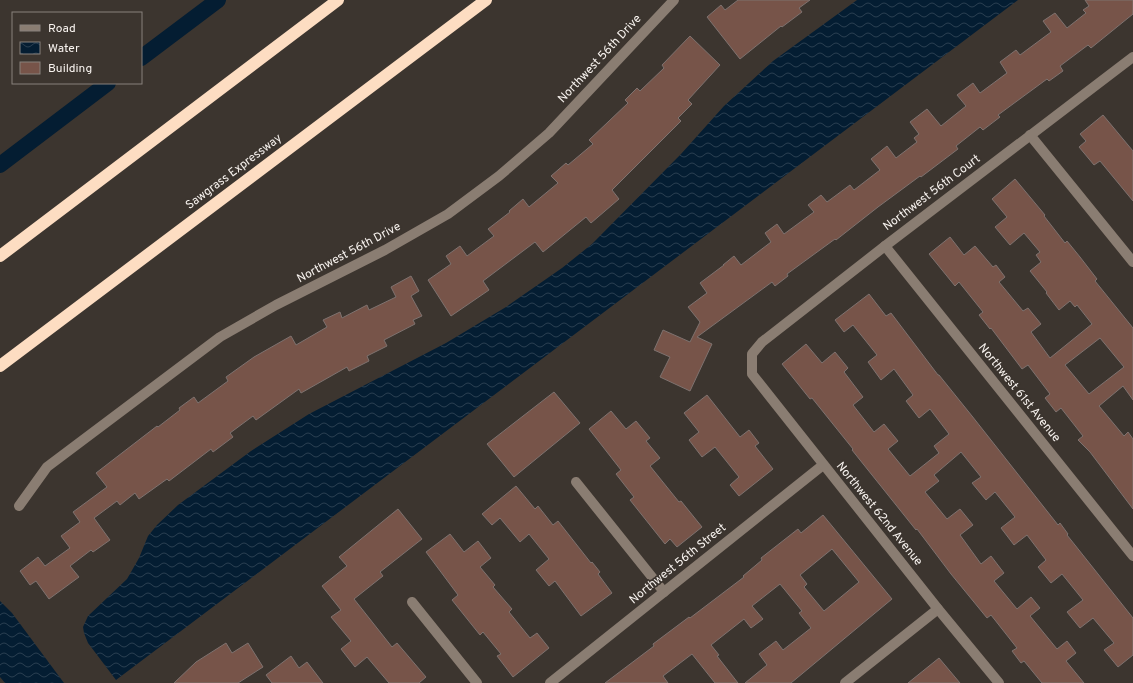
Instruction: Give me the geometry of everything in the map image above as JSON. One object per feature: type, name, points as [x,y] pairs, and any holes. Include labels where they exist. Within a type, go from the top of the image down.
[{"type":"highway","points":[[0,256],[338,0]]},
{"type":"highway","name":"Sawgrass Expressway","points":[[0,366],[486,0]]},
{"type":"street","name":"Northwest 56th Drive","points":[[19,506],[46,467],[220,337],[276,305],[385,250],[448,214],[499,176],[549,133],[674,0]]},
{"type":"street","name":"Northwest 56th Court","points":[[752,354],[762,342],[885,246],[1133,57]]},
{"type":"street","points":[[1030,135],[1133,262]]},
{"type":"street","name":"Northwest 61st Avenue","points":[[885,246],[1133,556]]},
{"type":"street","name":"Northwest 62nd Avenue","points":[[752,354],[752,374],[938,609],[999,683]]},
{"type":"street","name":"Northwest 56th Street","points":[[550,683],[823,465]]},
{"type":"street","points":[[576,482],[664,592]]},
{"type":"street","points":[[412,602],[477,683]]},
{"type":"street","points":[[845,683],[938,609]]},
{"type":"water","points":[[857,0],[1018,0],[116,680],[88,643],[83,627],[88,616],[127,579],[139,558],[148,536],[178,505],[251,451],[309,414],[446,343],[506,307],[562,268],[592,244],[681,154],[724,106],[773,61]]},
{"type":"water","points":[[0,601],[12,613],[64,683],[5,683],[0,677]]},
{"type":"building","points":[[738,0],[810,0],[799,8],[802,12],[782,27],[781,26],[740,59],[707,17],[721,5],[725,10]]},
{"type":"building","points":[[1085,0],[1133,0],[1133,14],[1091,48],[1088,45],[1060,66],[1063,71],[1049,81],[1047,79],[998,115],[1000,117],[983,130],[980,127],[956,146],[958,149],[878,207],[836,240],[835,239],[787,274],[788,276],[775,286],[772,282],[697,337],[712,344],[690,391],[660,377],[670,357],[654,350],[663,330],[690,342],[700,322],[688,307],[707,293],[700,283],[734,256],[741,265],[771,242],[765,233],[777,224],[784,234],[814,212],[808,205],[821,195],[827,202],[850,185],[854,190],[880,170],[871,159],[887,146],[896,158],[917,142],[914,138],[919,134],[910,122],[927,109],[941,126],[966,106],[957,95],[973,83],[980,93],[1007,73],[1000,62],[1016,50],[1020,55],[1051,32],[1043,21],[1055,13],[1067,28],[1086,13],[1083,10],[1089,6]]},
{"type":"building","points":[[690,36],[720,65],[688,100],[692,104],[678,118],[681,121],[612,190],[619,199],[591,223],[586,217],[543,252],[535,242],[483,281],[489,290],[451,316],[428,280],[451,264],[446,256],[460,246],[467,256],[494,236],[488,229],[510,212],[509,211],[523,199],[529,207],[558,183],[551,176],[566,163],[568,165],[593,144],[589,140],[628,103],[625,100],[637,88],[640,91],[664,68],[662,65]]},
{"type":"building","points":[[1103,115],[1133,151],[1133,201],[1100,161],[1094,165],[1079,147],[1086,141],[1080,134]]},
{"type":"building","points":[[1015,179],[1045,215],[1044,216],[1065,243],[1067,241],[1080,257],[1097,279],[1095,281],[1133,328],[1133,400],[1123,386],[1099,406],[1124,436],[1128,432],[1133,439],[1133,509],[1090,452],[1078,440],[1083,436],[1061,408],[1056,412],[1045,398],[1050,394],[1028,365],[1022,369],[991,328],[990,329],[979,315],[983,312],[959,282],[955,286],[929,254],[950,237],[964,255],[975,246],[993,267],[996,265],[1005,277],[999,282],[1023,311],[1028,308],[1041,324],[1031,332],[1050,358],[1092,324],[1077,305],[1075,307],[1070,301],[1059,310],[1030,271],[1041,262],[1036,255],[1040,252],[1024,233],[1010,245],[995,227],[1007,217],[992,199]],"holes":[[[1100,338],[1124,367],[1089,394],[1065,365]]]},
{"type":"building","points":[[411,276],[419,291],[411,296],[422,316],[413,320],[415,324],[384,340],[387,346],[367,356],[369,361],[349,371],[347,367],[301,393],[299,389],[256,420],[253,416],[230,433],[233,437],[213,452],[211,449],[169,481],[167,479],[139,499],[135,493],[120,505],[117,501],[94,518],[110,540],[93,552],[91,550],[70,566],[79,577],[49,599],[36,581],[30,585],[20,571],[38,557],[45,566],[70,548],[61,536],[80,522],[73,512],[107,487],[96,473],[180,410],[179,408],[194,397],[198,403],[228,381],[226,377],[254,357],[291,336],[296,345],[327,327],[323,320],[340,312],[342,318],[367,305],[369,310],[396,297],[391,287]]},
{"type":"building","points":[[869,294],[886,316],[891,313],[938,375],[1058,525],[1060,523],[1068,534],[1067,535],[1133,618],[1133,655],[1118,667],[1104,650],[1114,643],[1093,618],[1080,628],[1067,612],[1083,600],[1062,574],[1051,583],[1038,567],[1046,560],[1027,535],[1014,545],[1001,528],[1015,517],[995,492],[986,500],[972,483],[981,477],[961,452],[934,475],[939,481],[925,492],[947,519],[960,509],[973,525],[960,535],[981,564],[991,556],[1004,573],[994,581],[1017,609],[1031,597],[1040,608],[1030,616],[1057,649],[1067,641],[1076,653],[1066,661],[1084,683],[1042,683],[1024,661],[1021,663],[1012,651],[1017,648],[991,615],[987,618],[812,398],[810,399],[782,364],[806,344],[822,363],[835,352],[848,368],[844,372],[863,397],[853,405],[874,432],[884,424],[898,441],[888,449],[910,476],[939,453],[934,446],[949,434],[930,409],[919,418],[906,401],[913,395],[894,369],[881,380],[868,362],[877,355],[853,325],[844,332],[835,320]]},
{"type":"building","points":[[554,392],[580,423],[514,477],[487,444]]},
{"type":"building","points":[[707,395],[740,437],[749,430],[759,443],[755,446],[773,469],[739,496],[730,485],[739,477],[715,447],[702,457],[689,440],[699,432],[684,413]]},
{"type":"building","points":[[611,411],[626,429],[636,421],[650,438],[646,441],[660,458],[650,466],[679,502],[681,501],[702,527],[677,547],[670,539],[665,544],[630,500],[634,497],[616,474],[621,470],[589,429]]},
{"type":"building","points":[[516,486],[535,509],[538,506],[553,525],[558,521],[591,563],[592,562],[600,572],[598,574],[612,593],[581,616],[555,581],[549,586],[536,570],[549,559],[529,534],[520,542],[500,518],[492,525],[482,514]]},
{"type":"building","points":[[398,509],[422,539],[380,572],[383,576],[354,599],[392,647],[397,643],[426,677],[419,683],[389,683],[367,657],[355,667],[341,649],[351,641],[331,617],[341,610],[322,586],[347,566],[339,557]]},
{"type":"building","points":[[823,515],[892,599],[791,683],[745,683],[767,665],[759,654],[776,641],[783,650],[811,628],[799,613],[802,611],[780,584],[752,606],[763,619],[751,628],[744,619],[711,645],[719,655],[717,656],[738,683],[715,683],[692,654],[663,676],[668,683],[605,683],[654,646],[653,644],[744,577],[743,576],[762,560],[761,558],[798,529],[801,533]],"holes":[[[832,549],[859,582],[824,611],[804,587],[807,584],[800,575]]]},
{"type":"building","points":[[450,534],[464,552],[478,541],[491,558],[480,567],[495,585],[493,587],[512,609],[509,612],[530,638],[537,633],[549,648],[513,677],[497,656],[501,654],[483,632],[480,635],[452,600],[458,595],[426,552]]},
{"type":"building","points":[[226,643],[232,653],[248,643],[263,667],[238,683],[174,683],[196,662]]},
{"type":"building","points":[[291,656],[299,668],[307,662],[323,683],[272,683],[266,675]]},
{"type":"building","points":[[939,658],[960,683],[908,683]]},
{"type":"waterway","points":[[142,57],[218,0]]},
{"type":"waterway","points":[[0,165],[107,84]]}]
